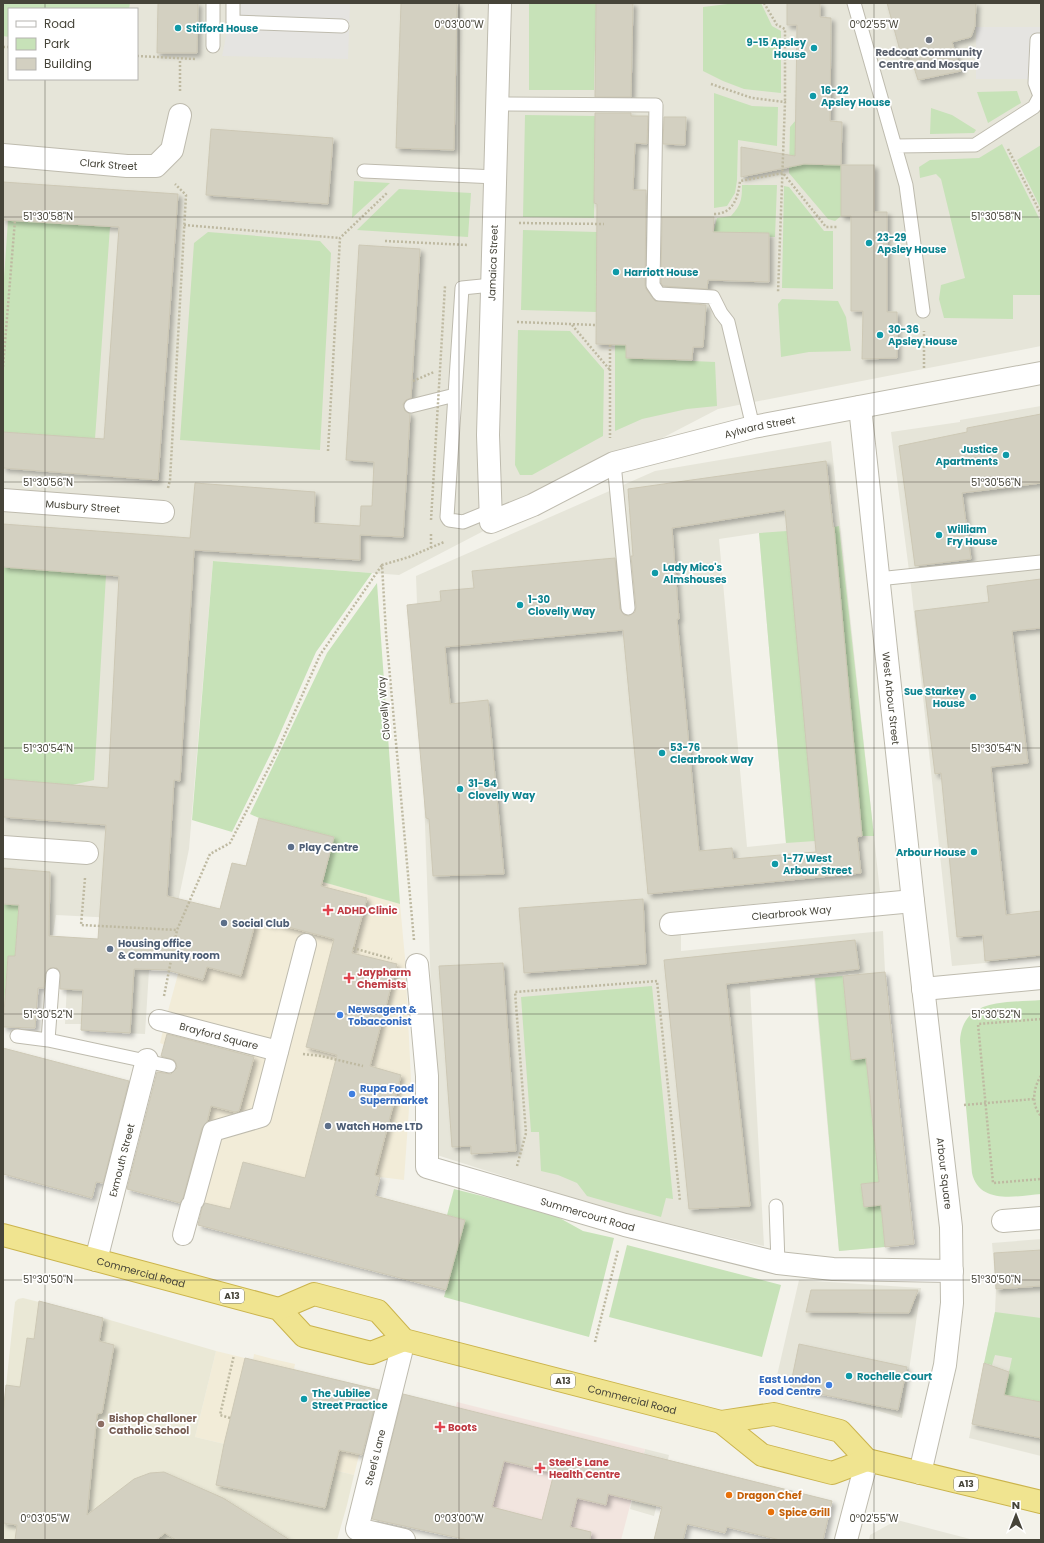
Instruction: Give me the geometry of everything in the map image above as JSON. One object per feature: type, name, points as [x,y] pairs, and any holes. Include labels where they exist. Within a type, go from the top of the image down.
[{"type":"highway","name":"Commercial Road","points":[[3,1236],[279,1309]]},
{"type":"highway","points":[[314,1294],[378,1311],[404,1340],[371,1353],[304,1336],[279,1309],[314,1294]]},
{"type":"highway","name":"Commercial Road","points":[[404,1340],[721,1422],[774,1414],[786,1417],[840,1432],[867,1460],[832,1473],[762,1455],[721,1422]]},
{"type":"highway","name":"A13","points":[[867,1460],[1041,1502]]},
{"type":"street","name":"Jamaica Street","points":[[490,517],[488,435],[490,321],[496,177],[500,3]]},
{"type":"street","points":[[156,166],[172,150],[180,115]]},
{"type":"street","name":"Clark Street","points":[[3,155],[127,166],[156,166]]},
{"type":"street","name":"Aylward Street","points":[[490,517],[533,505],[612,463],[753,427],[1041,373]]},
{"type":"street","name":"West Arbour Street","points":[[860,406],[923,989]]},
{"type":"street","name":"Musbury Street","points":[[3,500],[163,512]]},
{"type":"street","points":[[3,847],[87,854]]},
{"type":"street","name":"Clearbrook Way","points":[[671,924],[913,901]]},
{"type":"street","points":[[183,1235],[213,1131],[261,1117],[306,944]]},
{"type":"street","name":"Summercourt Road","points":[[417,965],[427,1076],[427,1167],[625,1225],[778,1263],[833,1269],[952,1271]]},
{"type":"street","points":[[923,989],[1041,978]]},
{"type":"street","name":"Arbour Square","points":[[920,1473],[945,1366],[952,1303],[951,1227],[923,989]]},
{"type":"street","name":"Brayford Square","points":[[159,1020],[278,1051]]},
{"type":"street","name":"Exmouth Street","points":[[96,1260],[147,1060]]},
{"type":"street","points":[[1003,1221],[1041,1218]]},
{"type":"street","name":"Steel's Lane","points":[[404,1340],[358,1529],[404,1540]]},
{"type":"street","points":[[846,1540],[867,1460]]},
{"type":"lane","points":[[213,3],[213,46]]},
{"type":"lane","points":[[233,3],[233,22],[342,26]]},
{"type":"lane","points":[[854,3],[906,186],[923,311]]},
{"type":"lane","points":[[895,146],[975,145],[1034,108],[1040,96],[1035,83],[1037,40],[1041,40]]},
{"type":"lane","points":[[498,104],[656,105],[653,285],[659,294],[713,297],[721,313],[728,322],[753,427]]},
{"type":"lane","points":[[364,171],[496,177]]},
{"type":"lane","points":[[490,517],[460,523],[448,520],[447,517],[462,288],[492,285]]},
{"type":"lane","points":[[411,406],[455,395]]},
{"type":"lane","points":[[612,463],[628,608]]},
{"type":"lane","points":[[878,579],[1041,562]]},
{"type":"lane","points":[[48,1040],[53,975]]},
{"type":"lane","points":[[16,1036],[48,1040],[147,1060],[169,1066]]},
{"type":"lane","points":[[776,1206],[778,1263]]},
{"type":"path","points":[[764,3],[777,25],[785,28],[785,102],[778,293]]},
{"type":"path","points":[[138,56],[180,59],[180,115]]},
{"type":"path","points":[[711,84],[752,98],[785,102]]},
{"type":"path","points":[[999,130],[1041,214]]},
{"type":"path","points":[[156,166],[186,195],[170,480],[163,512]]},
{"type":"path","points":[[328,451],[340,238],[410,173]]},
{"type":"path","points":[[714,214],[721,214],[730,208],[738,194],[740,181],[783,173]]},
{"type":"path","points":[[783,173],[826,227],[837,227]]},
{"type":"path","points":[[3,367],[15,220]]},
{"type":"path","points":[[494,223],[604,224]]},
{"type":"path","points":[[184,225],[340,238]]},
{"type":"path","points":[[385,241],[493,246]]},
{"type":"path","points":[[431,520],[445,286]]},
{"type":"path","points":[[923,311],[924,371]]},
{"type":"path","points":[[490,321],[596,325]]},
{"type":"path","points":[[572,324],[610,370]]},
{"type":"path","points":[[610,345],[612,463]]},
{"type":"path","points":[[412,382],[440,370]]},
{"type":"path","points":[[159,1020],[177,930],[210,854],[230,843],[276,752],[320,655],[382,565],[409,557],[450,539]]},
{"type":"path","name":"Clovelly Way","points":[[382,565],[386,633],[417,965]]},
{"type":"path","points":[[87,854],[81,925],[177,930]]},
{"type":"path","points":[[353,948],[417,965]]},
{"type":"path","points":[[511,1192],[526,1133],[515,992],[657,981],[680,1201]]},
{"type":"path","points":[[1041,1019],[978,1024],[993,1183],[1041,1179]]},
{"type":"path","points":[[278,1051],[321,1056],[363,1066]]},
{"type":"path","points":[[1041,1076],[1034,1090],[1034,1099],[1038,1112],[1041,1116]]},
{"type":"path","points":[[966,1105],[1034,1099]]},
{"type":"path","points":[[595,1342],[625,1225]]},
{"type":"path","points":[[230,1418],[220,1415],[234,1355]]},
{"type":"shaded area","points":[[3,3],[1041,3],[1041,346],[718,409],[399,575],[213,561],[189,849],[174,921],[56,915],[49,958],[40,958],[36,1019],[3,1017]]},
{"type":"shaded area","points":[[233,3],[350,3],[348,59],[222,56]]},
{"type":"shaded area","points":[[976,27],[1041,27],[1041,79],[976,79]]},
{"type":"shaded area","points":[[1041,406],[1041,958],[952,966],[911,586],[891,432],[960,422],[960,420]]},
{"type":"shaded area","points":[[831,441],[880,892],[681,911],[681,951],[883,931],[885,972],[914,1244],[839,1251],[814,978],[750,986],[764,1246],[606,1209],[437,1155],[416,576],[655,471]],"holes":[[[759,533],[786,843],[747,847],[719,539]]]},
{"type":"shaded area","points":[[259,818],[334,837],[323,882],[400,904],[405,958],[411,1080],[404,1180],[380,1177],[310,1159],[305,1178],[243,1162],[230,1209],[202,1202],[200,1208],[127,1189],[165,1045],[160,1043],[165,1022],[197,904],[220,909],[232,863],[246,866]]},
{"type":"shaded area","points":[[68,965],[149,970],[145,1034],[81,1031],[81,1024],[65,1024]]},
{"type":"shaded area","points":[[1041,1239],[1041,1456],[969,1438],[995,1312],[996,1289],[992,1243]]},
{"type":"shaded area","points":[[799,1280],[921,1288],[902,1418],[776,1380]]},
{"type":"shaded area","name":"Bishop Challoner Catholic School","points":[[23,1298],[103,1318],[216,1351],[195,1437],[354,1475],[337,1540],[3,1540],[3,1414],[15,1302],[18,1299]]},
{"type":"shaded area","name":"The Jubilee Street Practice","points":[[216,1351],[253,1360],[254,1354],[295,1364],[294,1369],[376,1389],[354,1475],[195,1437]]},
{"type":"shaded area","name":"Steel's Lane Health Centre","points":[[457,1402],[645,1449],[621,1540],[468,1540],[425,1530]]},
{"type":"shaded area","points":[[645,1449],[669,1455],[654,1516],[630,1509]]},
{"type":"shaded area","points":[[897,1520],[974,1540],[869,1540],[870,1535]]},
{"type":"green space","points":[[3,3],[130,3],[129,8],[8,8],[8,37],[3,36]]},
{"type":"green space","points":[[529,3],[596,3],[594,90],[529,90]]},
{"type":"green space","points":[[736,3],[761,3],[772,26],[781,31],[781,93],[744,89],[703,71],[703,7]]},
{"type":"green space","points":[[1017,91],[1021,103],[988,123],[977,92]]},
{"type":"green space","points":[[714,93],[752,106],[778,107],[777,146],[738,140],[737,180],[735,193],[727,206],[714,208]]},
{"type":"green space","points":[[931,108],[952,115],[976,130],[974,133],[930,134]]},
{"type":"green space","points":[[525,115],[595,116],[594,218],[523,217]]},
{"type":"green space","points":[[796,120],[807,120],[807,164],[841,165],[841,216],[835,221],[828,219],[789,173],[790,127]]},
{"type":"green space","points":[[1002,144],[1041,222],[1041,295],[1013,295],[1013,319],[944,318],[939,299],[941,285],[965,278],[941,179],[936,174],[920,178],[919,167],[930,160],[979,158]]},
{"type":"green space","points":[[1041,145],[1041,209],[1017,160]]},
{"type":"green space","points":[[354,181],[390,183],[352,218]]},
{"type":"green space","points":[[742,185],[777,185],[775,237],[713,235],[717,218],[731,216],[737,209],[741,198]]},
{"type":"green space","points":[[784,186],[789,187],[824,231],[833,231],[833,289],[782,288]]},
{"type":"green space","points":[[399,189],[471,193],[468,237],[357,230]]},
{"type":"green space","points":[[8,220],[110,227],[95,439],[3,432],[3,293]]},
{"type":"green space","points":[[523,230],[597,232],[597,312],[521,310]]},
{"type":"green space","points":[[208,232],[320,241],[331,253],[320,450],[180,440],[194,243]]},
{"type":"green space","points":[[782,299],[838,301],[846,317],[851,351],[809,352],[781,357],[778,304]]},
{"type":"green space","points":[[518,330],[570,331],[604,370],[603,436],[532,475],[520,475],[515,465]]},
{"type":"green space","points":[[615,345],[626,345],[626,358],[715,362],[717,406],[687,409],[642,419],[615,431]]},
{"type":"green space","points":[[839,526],[874,836],[862,836],[834,527]]},
{"type":"green space","points":[[787,531],[815,841],[786,843],[759,533]]},
{"type":"green space","points":[[213,561],[372,573],[316,652],[274,747],[232,832],[192,820]]},
{"type":"green space","points":[[3,567],[106,575],[94,780],[72,785],[3,779]]},
{"type":"green space","points":[[377,583],[400,904],[323,882],[334,837],[259,818],[250,814],[327,653]]},
{"type":"green space","points":[[3,904],[19,905],[15,956],[8,956],[3,1017]]},
{"type":"green space","points":[[843,976],[851,1060],[866,1058],[879,1182],[861,1184],[864,1206],[881,1205],[885,1247],[839,1251],[815,978]]},
{"type":"green space","points":[[652,986],[673,1199],[666,1198],[661,1217],[587,1196],[577,1183],[558,1175],[541,1171],[539,1132],[531,1132],[521,997]]},
{"type":"green space","points":[[1041,1000],[1041,1194],[1010,1197],[991,1194],[982,1190],[976,1183],[972,1173],[960,1041],[963,1027],[969,1016],[978,1009],[989,1005]]},
{"type":"green space","points":[[454,1189],[556,1216],[583,1231],[614,1238],[589,1337],[444,1297],[465,1220],[447,1215]]},
{"type":"green space","points":[[627,1245],[781,1285],[762,1357],[609,1317]]},
{"type":"green space","points":[[995,1312],[1041,1318],[1041,1402],[1004,1395],[1012,1358],[995,1355],[992,1365],[984,1363]]},
{"type":"building","name":"Stifford House","points":[[158,3],[198,3],[197,53],[157,53]]},
{"type":"building","points":[[401,3],[457,3],[454,150],[396,148]]},
{"type":"building","points":[[596,3],[633,3],[631,97],[595,97]]},
{"type":"building","points":[[787,3],[820,3],[820,17],[831,18],[830,121],[842,122],[841,165],[804,164],[741,177],[741,147],[795,156],[797,25],[787,25]]},
{"type":"building","name":"Redcoat Community Centre and Mosque","points":[[887,3],[976,3],[975,26],[971,37],[952,42],[961,71],[918,80],[910,55],[902,58]]},
{"type":"building","name":"Harriott House","points":[[595,113],[631,113],[631,116],[648,116],[647,144],[635,143],[633,190],[646,190],[645,285],[646,289],[655,301],[706,305],[703,347],[693,347],[692,360],[626,358],[626,345],[596,344],[597,204],[594,203]]},
{"type":"building","points":[[664,117],[686,117],[685,145],[663,144]]},
{"type":"building","points":[[211,129],[333,138],[328,204],[206,195]]},
{"type":"building","points":[[841,165],[874,165],[874,212],[887,212],[887,312],[897,312],[897,358],[862,359],[863,311],[851,311],[851,216],[841,216]]},
{"type":"building","points":[[3,182],[178,194],[158,480],[3,468],[3,432],[104,439],[119,227],[3,220]]},
{"type":"building","points":[[662,217],[714,217],[713,232],[769,233],[769,282],[708,280],[707,289],[663,286],[661,283]]},
{"type":"building","points":[[359,245],[420,249],[411,398],[406,400],[403,404],[405,411],[410,414],[403,537],[360,535],[360,560],[194,550],[180,781],[174,780],[167,896],[220,909],[232,863],[246,866],[259,818],[334,837],[321,886],[367,898],[352,953],[397,964],[370,1066],[401,1075],[375,1175],[380,1177],[375,1196],[465,1220],[446,1290],[198,1225],[202,1208],[205,1203],[230,1209],[243,1162],[305,1178],[337,1055],[306,1047],[334,939],[256,920],[241,976],[207,967],[203,980],[167,970],[134,969],[130,1033],[81,1030],[83,990],[60,989],[60,972],[57,968],[50,968],[45,974],[44,988],[38,988],[35,1028],[3,1027],[8,956],[15,956],[19,905],[3,904],[3,868],[50,872],[49,936],[98,939],[106,825],[3,817],[3,779],[108,788],[119,576],[3,567],[3,524],[190,538],[195,483],[315,492],[314,523],[360,526],[361,506],[372,506],[374,462],[346,460]]},
{"type":"building","points":[[1041,414],[1041,483],[962,493],[971,559],[915,566],[899,446],[967,432],[967,428]]},
{"type":"building","points":[[826,461],[834,527],[862,836],[857,837],[861,873],[648,894],[623,630],[445,647],[450,704],[488,700],[504,874],[433,876],[429,819],[426,818],[407,605],[441,601],[440,591],[474,588],[472,571],[615,558],[620,609],[624,615],[629,616],[635,612],[636,607],[631,556],[633,556],[628,489]],"holes":[[[785,510],[816,852],[733,859],[732,848],[699,851],[677,619],[679,619],[672,528]]]},
{"type":"building","name":"Sue Starkey House","points":[[1041,579],[1041,628],[1012,631],[1028,763],[991,767],[1006,915],[1041,911],[1041,955],[985,961],[983,935],[957,937],[941,773],[935,774],[915,611],[989,602],[987,586]]},
{"type":"building","points":[[643,899],[646,964],[524,973],[519,908]]},
{"type":"building","points":[[855,940],[859,969],[726,984],[750,1206],[689,1209],[664,960]]},
{"type":"building","points":[[503,963],[516,1151],[471,1154],[471,1146],[452,1147],[439,966]]},
{"type":"building","points":[[885,972],[914,1244],[885,1247],[881,1205],[864,1207],[861,1184],[879,1182],[866,1058],[851,1060],[843,976]]},
{"type":"building","points":[[167,1034],[254,1057],[239,1111],[235,1112],[211,1106],[207,1122],[202,1128],[183,1198],[180,1203],[127,1189],[157,1072],[171,1074],[177,1068],[174,1060],[161,1056]]},
{"type":"building","points":[[3,1048],[129,1081],[103,1183],[96,1182],[92,1198],[3,1174]]},
{"type":"building","points":[[1041,1250],[1041,1286],[996,1289],[994,1253]]},
{"type":"building","points":[[811,1290],[918,1290],[909,1313],[806,1312]]},
{"type":"building","points":[[39,1301],[103,1318],[99,1341],[114,1345],[102,1413],[97,1414],[87,1515],[134,1479],[150,1473],[164,1472],[223,1498],[290,1540],[176,1540],[165,1533],[156,1540],[15,1540],[17,1525],[3,1523],[3,1414],[6,1385],[20,1387],[27,1338],[34,1339]]},
{"type":"building","name":"Rochelle Court","points":[[799,1344],[907,1367],[898,1410],[790,1388]]},
{"type":"building","name":"The Jubilee Street Practice","points":[[245,1358],[379,1390],[362,1455],[339,1450],[325,1508],[216,1485],[224,1444]]},
{"type":"building","points":[[984,1363],[1009,1372],[1004,1395],[1041,1402],[1041,1438],[972,1424]]},
{"type":"building","points":[[403,1394],[832,1501],[823,1540],[780,1540],[727,1527],[725,1533],[687,1524],[683,1540],[654,1540],[662,1507],[608,1494],[606,1505],[577,1498],[570,1527],[591,1532],[590,1540],[468,1540],[372,1519]],"holes":[[[504,1461],[554,1473],[542,1520],[492,1507]]]},
{"type":"place","name":"Stifford House","points":[[178,28]]},
{"type":"place","name":"Redcoat Community Centre and Mosque","points":[[929,40]]},
{"type":"place","name":"9-15 Apsley House","points":[[814,48]]},
{"type":"place","name":"16-22 Apsley House","points":[[813,96]]},
{"type":"place","name":"23-29 Apsley House","points":[[869,243]]},
{"type":"place","name":"Harriott House","points":[[616,272]]},
{"type":"place","name":"30-36 Apsley House","points":[[880,335]]},
{"type":"place","name":"Justice Apartments","points":[[1006,455]]},
{"type":"place","name":"William Fry House","points":[[939,535]]},
{"type":"place","name":"Lady Mico's Almshouses","points":[[655,573]]},
{"type":"place","name":"1-30 Clovelly Way","points":[[520,605]]},
{"type":"place","name":"Sue Starkey House","points":[[973,697]]},
{"type":"place","name":"53-76 Clearbrook Way","points":[[662,753]]},
{"type":"place","name":"31-84 Clovelly Way","points":[[460,789]]},
{"type":"place","name":"Play Centre","points":[[291,847]]},
{"type":"place","name":"Arbour House","points":[[974,852]]},
{"type":"place","name":"1-77 West Arbour Street","points":[[775,864]]},
{"type":"place","name":"ADHD Clinic","points":[[328,910]]},
{"type":"place","name":"Social Club","points":[[224,923]]},
{"type":"place","name":"Housing office & Community room","points":[[110,949]]},
{"type":"place","name":"Jaypharm Chemists","points":[[349,978]]},
{"type":"place","name":"Newsagent & Tobacconist","points":[[340,1015]]},
{"type":"place","name":"Rupa Food Supermarket","points":[[352,1094]]},
{"type":"place","name":"Watch Home LTD","points":[[328,1126]]},
{"type":"place","name":"Rochelle Court","points":[[849,1376]]},
{"type":"place","name":"East London Food Centre","points":[[829,1385]]},
{"type":"place","name":"The Jubilee Street Practice","points":[[304,1399]]},
{"type":"place","name":"Bishop Challoner Catholic School","points":[[101,1424]]},
{"type":"place","name":"Boots","points":[[440,1427]]},
{"type":"place","name":"Steel's Lane Health Centre","points":[[540,1468]]},
{"type":"place","name":"Dragon Chef","points":[[729,1495]]},
{"type":"place","name":"Spice Grill","points":[[771,1512]]}]
